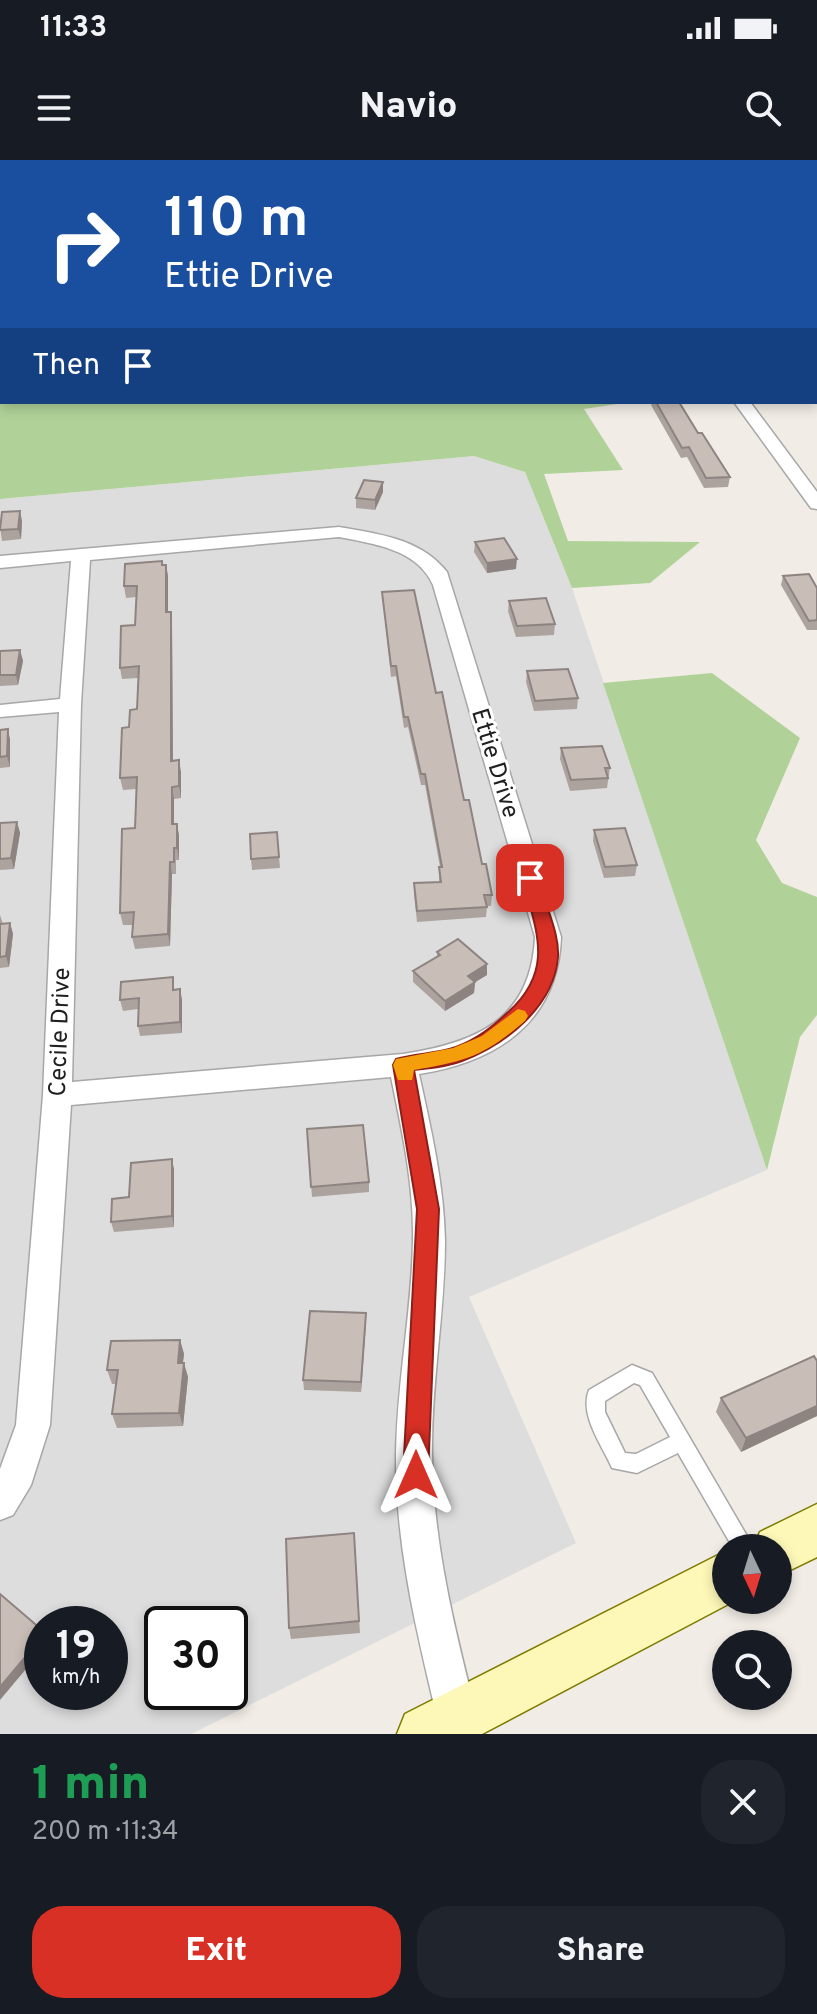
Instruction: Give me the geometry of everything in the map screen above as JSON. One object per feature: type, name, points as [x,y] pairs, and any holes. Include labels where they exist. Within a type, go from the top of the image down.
[{"type":"street","points":[[743,404],[817,504]]},
{"type":"street","name":"Ettie Drive","points":[[0,562],[339,532],[396,543],[418,556],[437,572],[443,585],[548,937],[549,957],[543,980],[530,1004],[488,1041],[456,1055],[403,1065],[57,1095]]},
{"type":"street","name":"Cecile Drive","points":[[0,1502],[18,1473],[33,1425],[57,1095],[70,704],[81,554]]},
{"type":"street","points":[[0,711],[70,704]]},
{"type":"street","points":[[403,1065],[428,1209],[414,1453],[418,1521],[448,1728],[712,1585]]},
{"type":"street","points":[[792,1542],[817,1529]]},
{"type":"lane","points":[[682,1441],[637,1464],[619,1461],[596,1413],[596,1396],[632,1374],[646,1379],[682,1441],[736,1534]]},
{"type":"shaded area","points":[[474,456],[525,472],[572,588],[767,1170],[469,1297],[576,1543],[248,1706],[248,1606],[144,1606],[144,1710],[239,1710],[191,1734],[0,1734],[0,499]]},
{"type":"green space","points":[[0,404],[617,404],[584,409],[623,470],[544,474],[568,541],[700,542],[650,583],[572,588],[525,472],[474,456],[0,499]]},
{"type":"green space","points":[[712,673],[800,738],[756,840],[782,883],[817,897],[817,1015],[800,1037],[767,1170],[603,683]]},
{"type":"building","points":[[657,404],[680,404],[730,477],[706,478],[689,447],[682,448]]},
{"type":"building","points":[[364,480],[383,482],[375,500],[356,498]]},
{"type":"building","points":[[20,511],[18,529],[0,530],[2,512]]},
{"type":"building","points":[[504,538],[517,559],[487,563],[475,542]]},
{"type":"building","points":[[162,561],[162,565],[166,565],[166,612],[171,612],[171,761],[179,760],[179,786],[172,787],[172,824],[177,824],[177,848],[174,848],[174,862],[170,862],[168,934],[132,937],[134,912],[120,913],[122,829],[135,828],[137,777],[120,778],[122,728],[129,727],[130,710],[137,709],[139,666],[120,668],[121,626],[135,625],[137,586],[124,586],[125,564]]},
{"type":"building","points":[[809,574],[817,588],[817,620],[809,621],[783,576]]},
{"type":"building","points":[[414,590],[436,693],[442,692],[464,800],[469,800],[482,864],[486,864],[492,895],[484,895],[487,907],[417,911],[414,883],[441,882],[439,867],[442,867],[425,774],[421,774],[408,717],[404,717],[396,666],[391,666],[382,592]]},
{"type":"building","points":[[546,598],[555,624],[517,626],[509,601]]},
{"type":"building","points":[[20,650],[16,675],[0,675],[0,651]]},
{"type":"building","points":[[568,669],[578,698],[535,701],[527,671]]},
{"type":"building","points":[[8,729],[7,756],[0,757],[0,730]]},
{"type":"building","points":[[602,746],[610,768],[605,768],[608,778],[571,780],[561,748]]},
{"type":"building","points":[[17,822],[11,858],[0,859],[0,823]]},
{"type":"building","points":[[625,828],[637,865],[605,867],[594,830]]},
{"type":"building","points":[[277,832],[279,857],[251,859],[250,834]]},
{"type":"building","points":[[10,923],[6,956],[0,957],[0,924]]},
{"type":"building","points":[[458,939],[487,964],[468,976],[475,982],[445,1001],[413,971],[440,955],[437,952]]},
{"type":"building","points":[[173,977],[173,990],[180,989],[180,1022],[138,1026],[139,998],[120,1000],[121,982]]},
{"type":"building","points":[[363,1125],[369,1182],[311,1187],[307,1129]]},
{"type":"building","points":[[172,1159],[172,1216],[111,1222],[112,1199],[129,1197],[131,1163]]},
{"type":"building","points":[[310,1311],[366,1313],[361,1382],[303,1380]]},
{"type":"building","points":[[180,1340],[178,1363],[184,1363],[179,1413],[112,1414],[118,1370],[107,1370],[111,1341]]},
{"type":"building","points":[[814,1356],[817,1361],[817,1406],[746,1438],[721,1398]]},
{"type":"building","points":[[354,1533],[359,1621],[289,1628],[286,1539]]},
{"type":"building","points":[[0,1594],[24,1615],[24,1658],[0,1687]]},
{"type":"slow traffic","points":[[405,1074],[403,1065],[456,1055],[488,1041],[518,1016]]},
{"type":"route","points":[[416,1475],[414,1453],[428,1209],[403,1065],[456,1055],[488,1041],[511,1024],[530,1004],[543,980],[549,957],[548,937],[530,878]]}]
